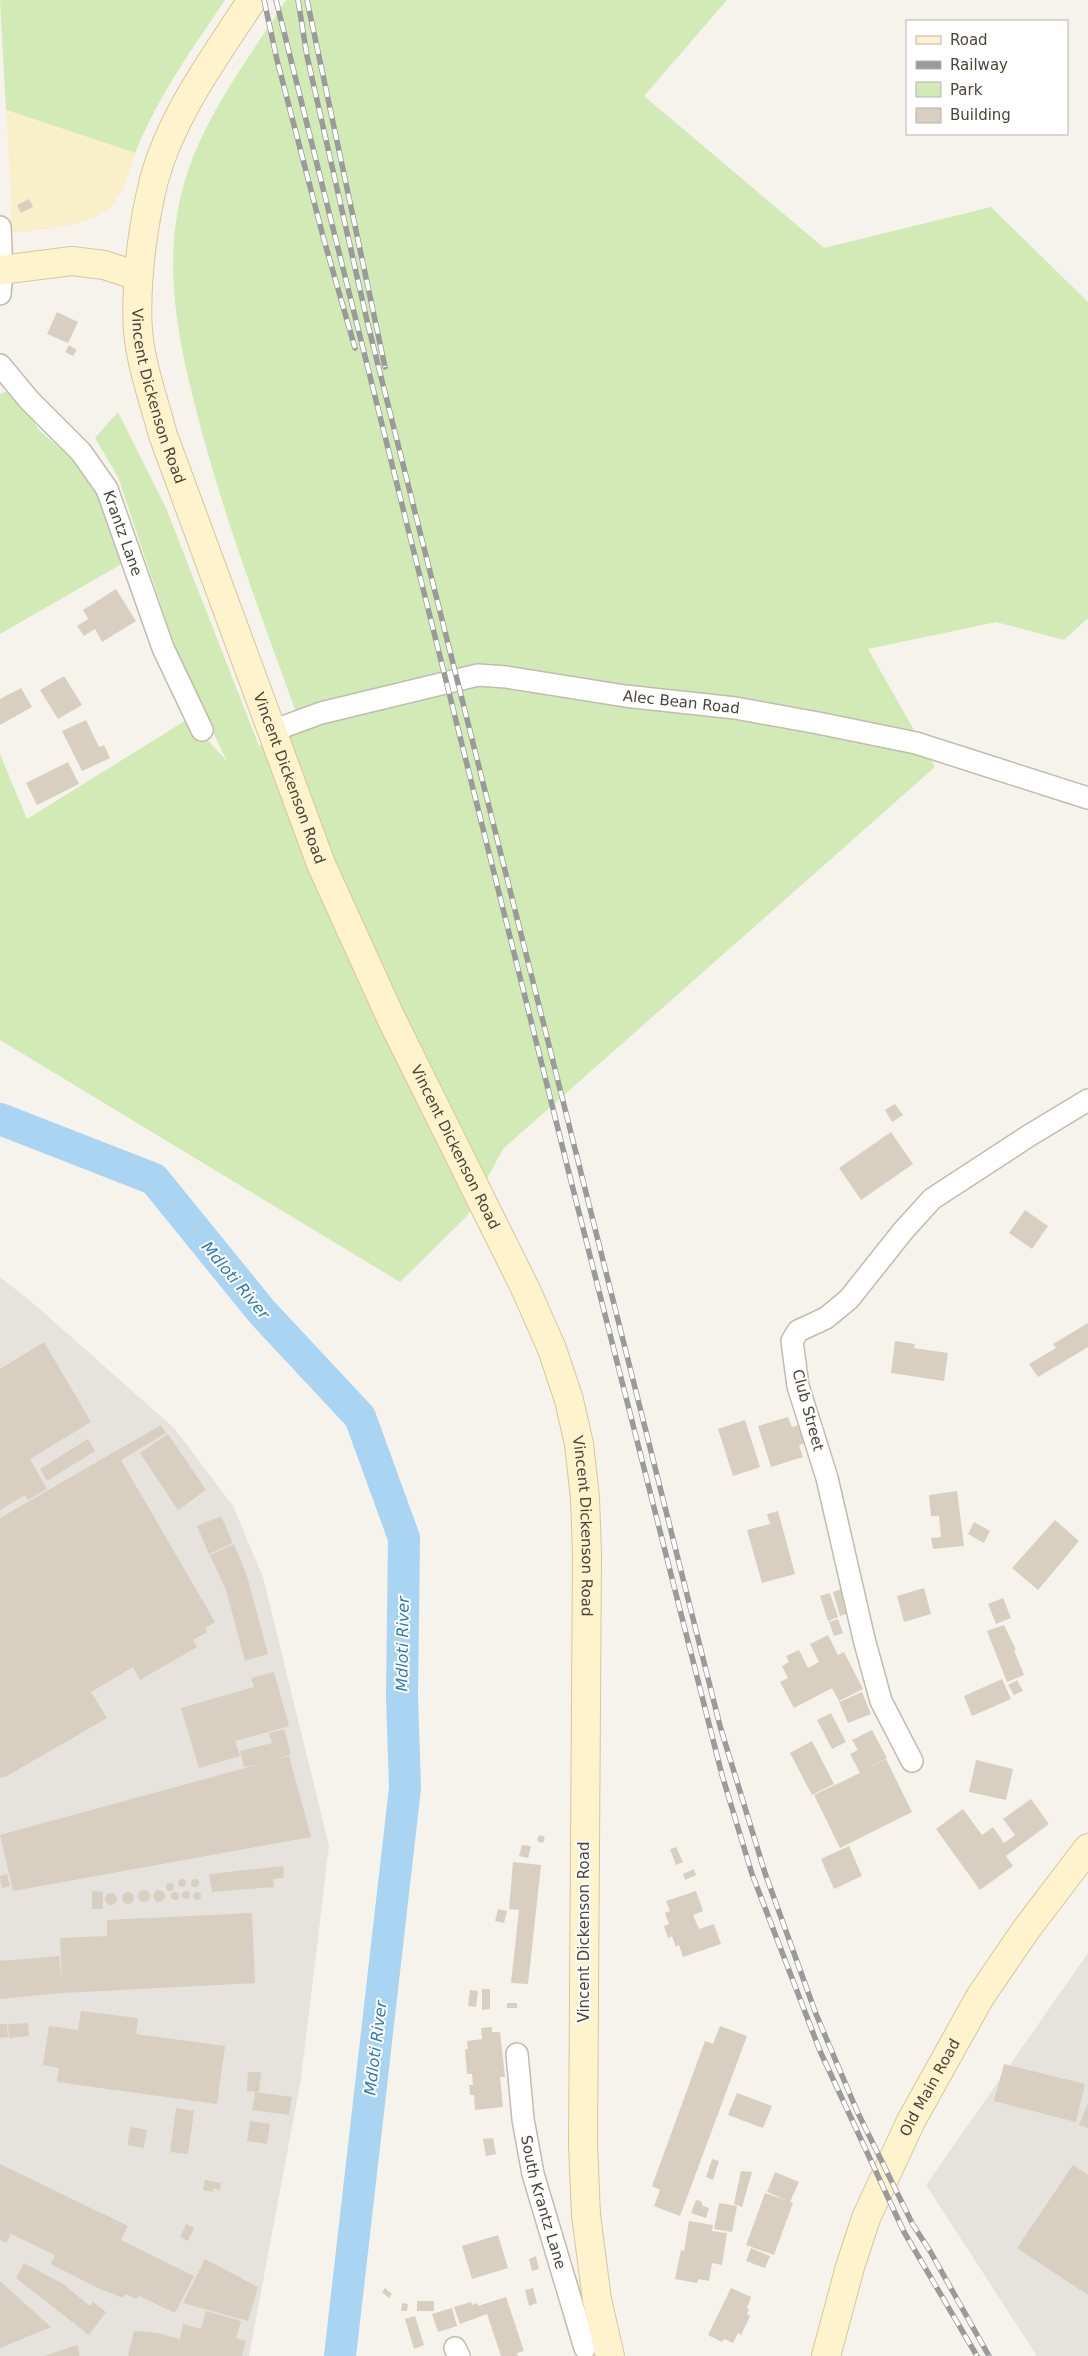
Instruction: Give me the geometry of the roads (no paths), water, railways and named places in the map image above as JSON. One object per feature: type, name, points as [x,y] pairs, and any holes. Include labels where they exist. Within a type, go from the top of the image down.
[{"type":"main road","name":"Vincent Dickenson Road","points":[[252,0],[192,91],[168,141],[154,178],[146,215],[138,276],[138,332],[163,435],[321,864],[351,933],[526,1290],[552,1349],[569,1400],[579,1444],[585,1498],[587,1553],[584,2154],[586,2215],[597,2300],[593,2350]]},
{"type":"main road","points":[[1,278],[72,260],[104,265],[138,276]]},
{"type":"main road","name":"Old Main Road","points":[[826,2356],[850,2267],[866,2218],[911,2121],[980,1997],[1025,1931],[1088,1848]]},
{"type":"street","points":[[0,227],[1,278]]},
{"type":"street","name":"Krantz Lane","points":[[0,365],[30,401],[81,452],[107,489],[163,648],[202,730]]},
{"type":"street","name":"Alec Bean Road","points":[[272,730],[321,713],[478,675],[506,677],[624,696],[735,708],[828,724],[916,743],[1088,798]]},
{"type":"street","name":"Club Street","points":[[912,1760],[881,1701],[861,1629],[827,1478],[798,1386],[792,1341],[798,1331],[826,1318],[849,1299],[903,1231],[932,1200],[1030,1135],[1088,1100]]},
{"type":"street","name":"South Krantz Lane","points":[[517,2054],[523,2119],[533,2174],[593,2350]]},
{"type":"waterway","name":"Mdloti River","points":[[0,1119],[154,1179],[262,1312],[360,1417],[404,1538],[402,1696],[405,1788],[340,2356]]},
{"type":"railway","points":[[264,0],[277,60],[324,240],[355,348]]},
{"type":"railway","points":[[276,0],[571,1181],[722,1775],[752,1874],[820,2051],[904,2232],[977,2356]]},
{"type":"railway","points":[[298,0],[307,56],[368,325],[720,1726],[765,1873],[816,2014],[857,2111],[913,2225],[930,2251],[989,2356]]},
{"type":"railway","points":[[307,0],[385,367]]}]
